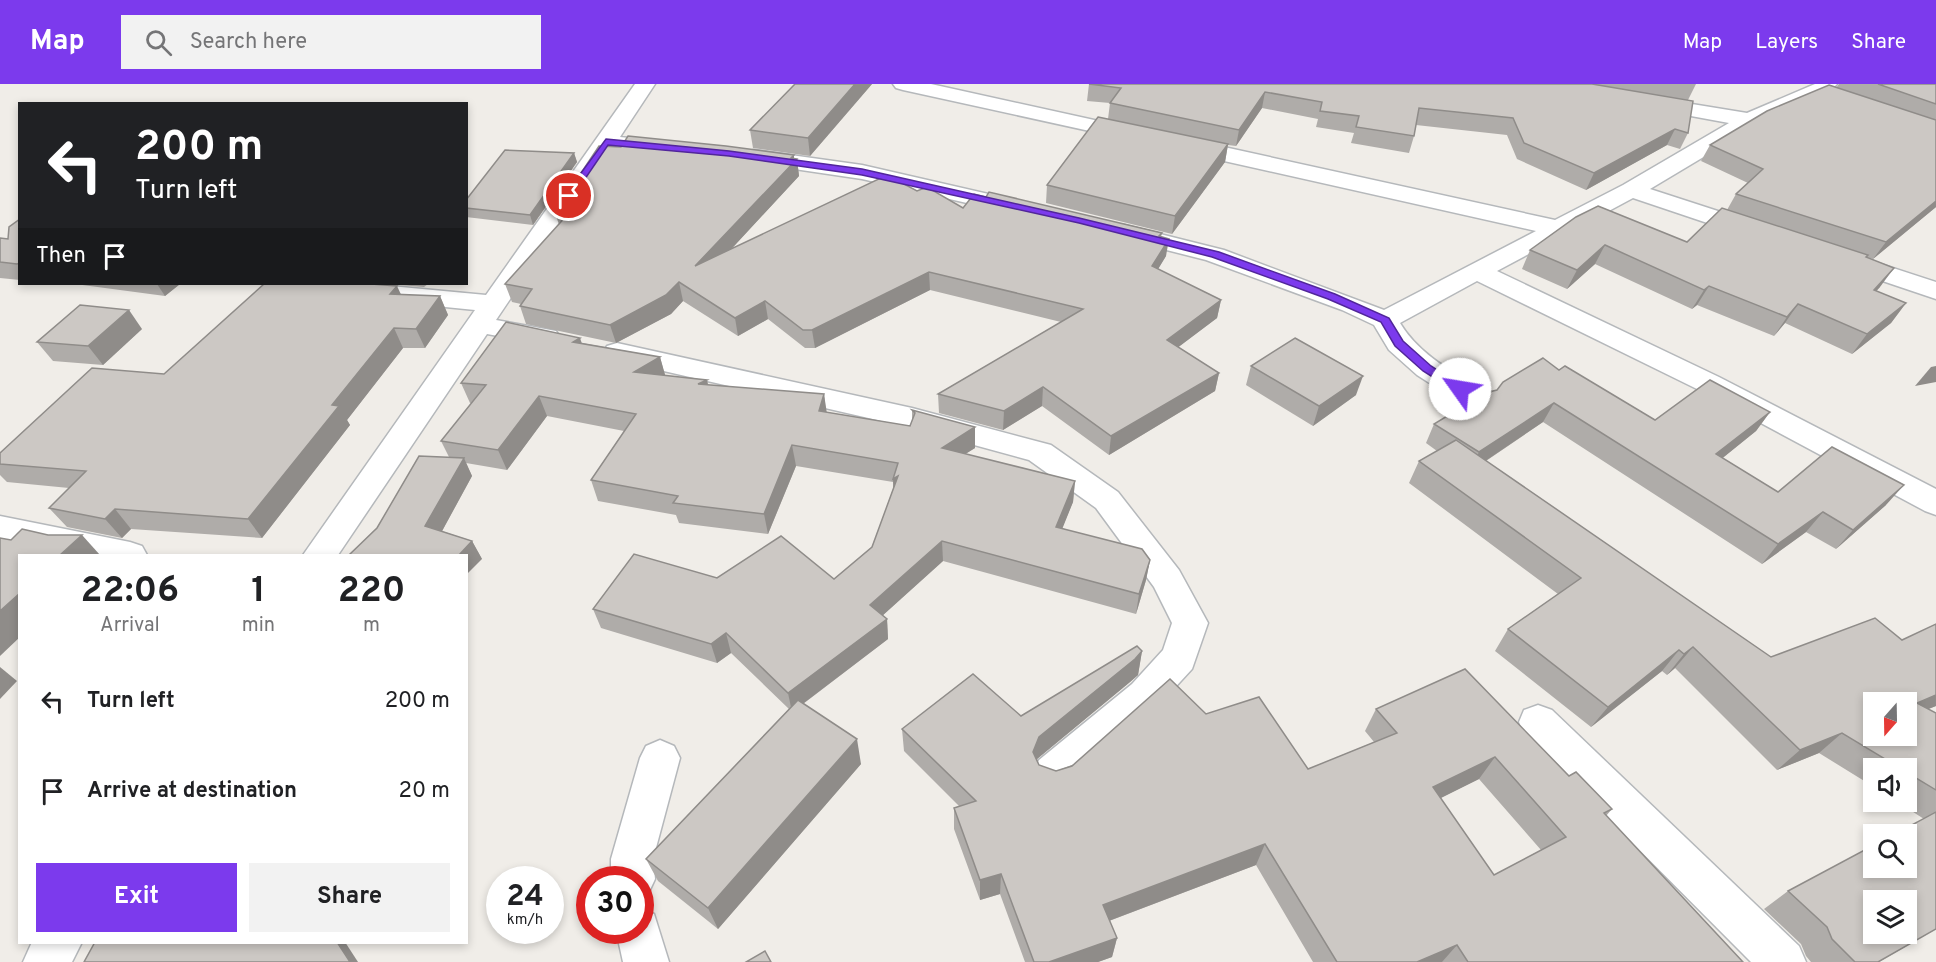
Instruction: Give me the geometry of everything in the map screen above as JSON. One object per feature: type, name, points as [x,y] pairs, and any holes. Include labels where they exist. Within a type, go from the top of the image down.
[{"type":"street","points":[[321,554],[645,84]]},
{"type":"street","points":[[903,84],[1341,178],[1557,228]]},
{"type":"street","points":[[1385,320],[1631,190],[1749,120],[1828,92]]},
{"type":"street","points":[[1633,100],[1749,120]]},
{"type":"street","points":[[606,142],[695,150]]},
{"type":"street","points":[[729,154],[862,172],[1033,210]]},
{"type":"street","points":[[1631,190],[1777,238]]},
{"type":"street","points":[[1102,226],[1215,255],[1351,304],[1385,320],[1399,344],[1427,369],[1477,400]]},
{"type":"street","points":[[1822,253],[1936,291]]},
{"type":"street","points":[[1478,272],[1575,316],[1788,423],[1936,503]]},
{"type":"street","points":[[302,285],[487,314],[585,345],[912,417],[1040,452],[1107,500],[1167,579],[1190,623],[1179,658],[1145,695],[1053,773]]},
{"type":"street","points":[[0,528],[125,554]]},
{"type":"street","points":[[1538,722],[1783,962]]},
{"type":"street","points":[[632,866],[632,859],[660,758]]},
{"type":"street","points":[[46,962],[58,944]]},
{"type":"street","points":[[642,944],[646,962]]},
{"type":"building","points":[[795,84],[855,84],[808,138],[750,130]]},
{"type":"building","points":[[1089,84],[1592,84],[1693,101],[1688,133],[1675,129],[1594,173],[1524,143],[1513,118],[1419,108],[1414,136],[1356,127],[1359,116],[1320,111],[1322,102],[1265,92],[1239,130],[1110,103],[1121,88]]},
{"type":"building","points":[[1878,84],[1936,84],[1936,104]]},
{"type":"building","points":[[1829,85],[1936,120],[1936,201],[1886,242],[1736,194],[1763,169],[1710,145],[1767,111]]},
{"type":"building","points":[[1098,117],[1228,144],[1175,216],[1047,185]]},
{"type":"building","points":[[628,136],[794,155],[791,158],[797,159],[695,266],[887,175],[917,191],[927,187],[963,208],[974,194],[986,197],[989,192],[1162,233],[1159,236],[1169,239],[1152,266],[1221,300],[1167,340],[1219,373],[1111,436],[1043,387],[1004,411],[938,394],[1083,309],[929,272],[812,330],[803,330],[765,301],[735,318],[679,282],[666,295],[610,325],[520,306],[532,289],[505,284],[568,214],[555,212],[599,146],[621,147]]},
{"type":"building","points":[[505,150],[574,153],[530,215],[468,208],[468,197]]},
{"type":"building","points":[[1598,206],[1687,242],[1722,208],[1868,255],[1866,257],[1894,268],[1874,290],[1906,303],[1867,334],[1798,304],[1787,317],[1709,286],[1704,290],[1605,245],[1577,270],[1530,250],[1576,217]]},
{"type":"building","points":[[18,220],[17,264],[0,262],[0,238],[8,239],[9,227]]},
{"type":"building","points":[[263,285],[384,285],[397,286],[390,294],[440,296],[416,329],[394,328],[332,405],[339,406],[248,519],[115,509],[105,519],[49,508],[86,471],[0,464],[0,453],[92,368],[164,374]]},
{"type":"building","points":[[80,305],[129,310],[88,346],[37,342]]},
{"type":"building","points":[[506,322],[580,338],[573,342],[660,357],[634,372],[707,380],[698,384],[824,394],[819,411],[910,426],[915,413],[912,410],[975,427],[942,448],[1075,481],[1056,527],[1142,549],[1150,560],[1139,594],[942,541],[870,605],[887,619],[788,693],[726,633],[711,644],[593,609],[634,554],[717,578],[781,536],[834,579],[872,547],[898,476],[893,479],[898,463],[792,445],[764,514],[673,503],[678,496],[591,480],[636,414],[539,396],[498,450],[441,441],[486,385],[461,383]]},
{"type":"building","points":[[1295,338],[1363,376],[1319,406],[1251,366]]},
{"type":"building","points":[[1543,358],[1559,370],[1565,366],[1655,420],[1710,380],[1770,412],[1716,454],[1778,492],[1832,447],[1904,485],[1853,530],[1823,512],[1778,544],[1554,403],[1479,452],[1434,424],[1485,393],[1497,390],[1503,382]]},
{"type":"building","points":[[1456,440],[1771,657],[1875,618],[1902,640],[1936,624],[1936,695],[1917,703],[1917,692],[1863,692],[1863,746],[1842,733],[1800,750],[1693,647],[1684,654],[1679,650],[1608,707],[1508,629],[1581,578],[1419,461]]},
{"type":"building","points":[[419,456],[464,458],[425,526],[472,541],[460,554],[350,554],[377,528]]},
{"type":"building","points":[[22,529],[48,535],[82,535],[61,554],[18,554],[18,595],[0,611],[0,538],[11,540]]},
{"type":"building","points":[[1137,646],[1142,651],[1135,659],[1039,737],[1033,752],[1039,765],[1056,771],[1072,766],[1170,679],[1206,714],[1259,697],[1308,769],[1397,733],[1376,709],[1465,669],[1569,776],[1576,772],[1612,809],[1604,813],[1743,962],[1468,962],[1457,945],[1417,962],[1337,962],[1265,844],[1103,905],[1117,938],[1049,962],[1034,962],[1001,874],[980,880],[954,808],[976,801],[902,729],[973,674],[1021,716]],"holes":[[[1495,757],[1566,837],[1494,875],[1433,787]]]},
{"type":"building","points":[[798,700],[857,739],[708,908],[646,859]]},
{"type":"building","points":[[1917,703],[1936,713],[1936,790],[1917,779],[1917,758],[1883,758],[1864,746],[1917,746]]},
{"type":"building","points":[[1936,812],[1936,929],[1917,940],[1917,890],[1863,890],[1863,944],[1910,944],[1878,962],[1855,962],[1832,939],[1827,927],[1788,891],[1863,851],[1863,878],[1917,878],[1917,824],[1914,824]]},
{"type":"building","points":[[94,944],[338,944],[350,962],[84,962]]},
{"type":"building","points":[[765,951],[771,962],[746,962]]},
{"type":"route","points":[[569,196],[606,142],[729,154],[862,172],[1079,220],[1215,255],[1332,297],[1385,320],[1399,344],[1427,369],[1460,389]]}]
